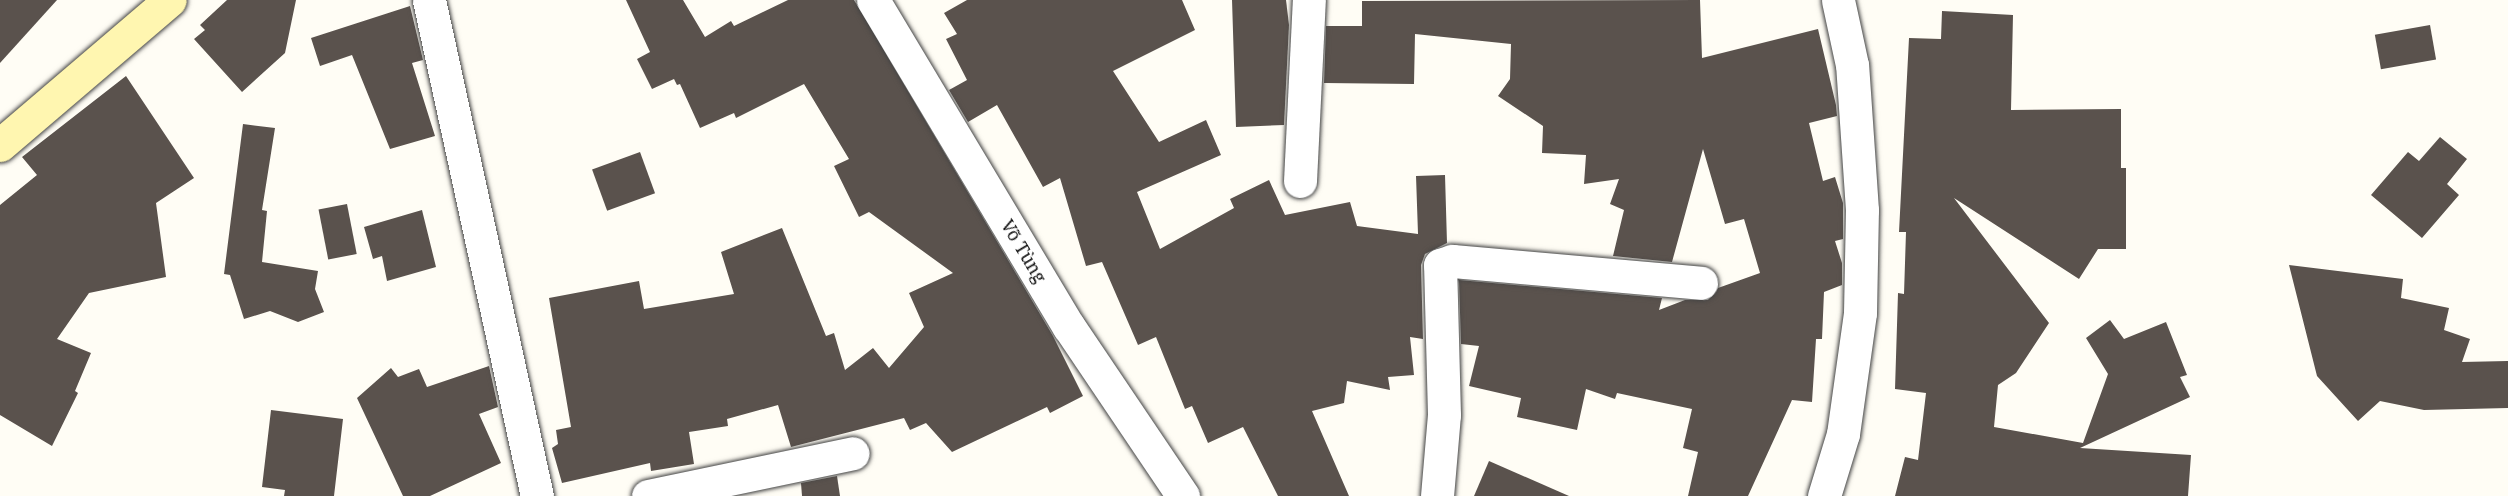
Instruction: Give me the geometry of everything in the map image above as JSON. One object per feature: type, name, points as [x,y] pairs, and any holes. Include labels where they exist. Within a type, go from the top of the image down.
[{"type":"street","points":[[0,145],[170,0]]},
{"type":"street","points":[[429,0],[537,496]]},
{"type":"street","name":"Võ Tùng","points":[[873,0],[1069,327],[1183,496]]},
{"type":"street","points":[[1300,181],[1310,0]]},
{"type":"street","points":[[1824,496],[1844,434],[1860,314],[1862,210],[1852,66],[1838,0]]},
{"type":"street","points":[[1437,496],[1444,415],[1440,265],[1452,261],[1701,283]]},
{"type":"street","points":[[648,496],[853,453]]},
{"type":"building","points":[[0,0],[57,0],[0,63]]},
{"type":"building","points":[[227,0],[296,0],[285,53],[242,92],[194,39],[205,30],[200,25]]},
{"type":"building","points":[[626,0],[683,0],[705,37],[731,21],[734,26],[788,0],[854,0],[1053,336],[1083,396],[1050,413],[1047,407],[952,452],[926,423],[910,430],[904,418],[791,447],[778,405],[727,419],[728,426],[689,432],[694,464],[651,471],[650,463],[562,483],[552,448],[558,444],[556,430],[571,427],[549,298],[639,281],[644,309],[734,294],[721,252],[782,228],[826,336],[834,333],[845,370],[873,348],[889,368],[924,327],[909,293],[953,273],[869,212],[859,217],[834,166],[849,159],[804,84],[736,118],[734,113],[700,128],[680,84],[677,85],[674,79],[652,89],[637,59],[650,52]]},
{"type":"building","points":[[967,0],[1182,0],[1195,30],[1113,71],[1159,142],[1206,120],[1221,155],[1137,192],[1160,249],[1234,208],[1230,199],[1269,180],[1285,215],[1350,202],[1357,226],[1418,234],[1416,176],[1445,175],[1447,243],[1425,254],[1421,265],[1423,339],[1410,337],[1414,375],[1388,377],[1390,390],[1347,381],[1344,403],[1312,411],[1349,496],[1278,496],[1243,427],[1208,443],[1192,406],[1185,409],[1156,337],[1138,345],[1102,262],[1086,266],[1060,178],[1043,187],[997,105],[968,122],[949,90],[967,80],[946,39],[957,34],[944,13]]},
{"type":"building","points":[[1232,0],[1286,0],[1289,25],[1284,125],[1236,127]]},
{"type":"building","points":[[1700,0],[1702,58],[1818,29],[1836,105],[1837,116],[1809,123],[1823,181],[1835,177],[1843,203],[1843,239],[1835,241],[1842,263],[1842,285],[1824,292],[1822,339],[1816,339],[1812,402],[1792,400],[1748,496],[1688,496],[1698,452],[1683,448],[1692,409],[1617,393],[1615,399],[1586,389],[1577,430],[1517,417],[1521,398],[1469,386],[1479,346],[1461,344],[1459,280],[1662,298],[1659,310],[1685,300],[1708,300],[1718,288],[1760,273],[1744,219],[1725,224],[1703,149],[1672,262],[1613,256],[1624,210],[1610,204],[1619,179],[1584,184],[1586,155],[1542,153],[1543,126],[1498,96],[1510,79],[1511,44],[1415,34],[1414,84],[1324,83],[1326,26],[1362,26],[1362,1]]},
{"type":"building","points":[[410,6],[423,60],[412,63],[435,136],[390,149],[352,55],[320,66],[311,38]]},
{"type":"building","points":[[1942,11],[2013,15],[2011,110],[2121,109],[2121,168],[2126,168],[2126,249],[2098,249],[2079,279],[1954,198],[2049,323],[2016,373],[1998,385],[1994,427],[2083,443],[2108,374],[2086,338],[2110,320],[2124,339],[2166,322],[2187,375],[2180,377],[2190,397],[2080,448],[2191,455],[2188,496],[1895,496],[1905,457],[1918,460],[1926,393],[1895,389],[1898,293],[1904,294],[1906,232],[1899,232],[1909,38],[1941,39]]},
{"type":"building","points":[[2430,25],[2436,59],[2381,69],[2375,35]]},
{"type":"building","points":[[126,76],[194,178],[156,203],[166,277],[89,293],[57,339],[91,353],[75,391],[78,393],[52,446],[0,415],[0,205],[37,175],[22,157]]},
{"type":"building","points":[[243,124],[275,128],[262,210],[267,211],[262,262],[318,271],[315,289],[324,312],[298,322],[270,311],[244,319],[230,275],[224,274]]},
{"type":"building","points":[[2440,137],[2467,159],[2447,184],[2459,195],[2422,238],[2371,195],[2408,152],[2419,161]]},
{"type":"building","points":[[640,152],[655,193],[607,211],[592,169]]},
{"type":"building","points":[[347,204],[357,254],[328,260],[319,210]]},
{"type":"building","points":[[422,210],[436,267],[387,281],[382,256],[373,259],[364,227]]},
{"type":"building","points":[[2289,265],[2403,279],[2401,298],[2449,308],[2444,330],[2470,339],[2462,362],[2508,361],[2508,408],[2424,410],[2380,401],[2358,421],[2317,376]]},
{"type":"building","points":[[489,366],[498,407],[479,414],[501,463],[430,496],[403,496],[357,398],[391,368],[398,377],[419,369],[427,387]]},
{"type":"building","points":[[271,410],[343,419],[334,496],[284,496],[285,490],[262,487]]},
{"type":"building","points":[[1489,461],[1569,496],[1474,496]]},
{"type":"building","points":[[837,476],[840,496],[802,496],[801,483]]}]
